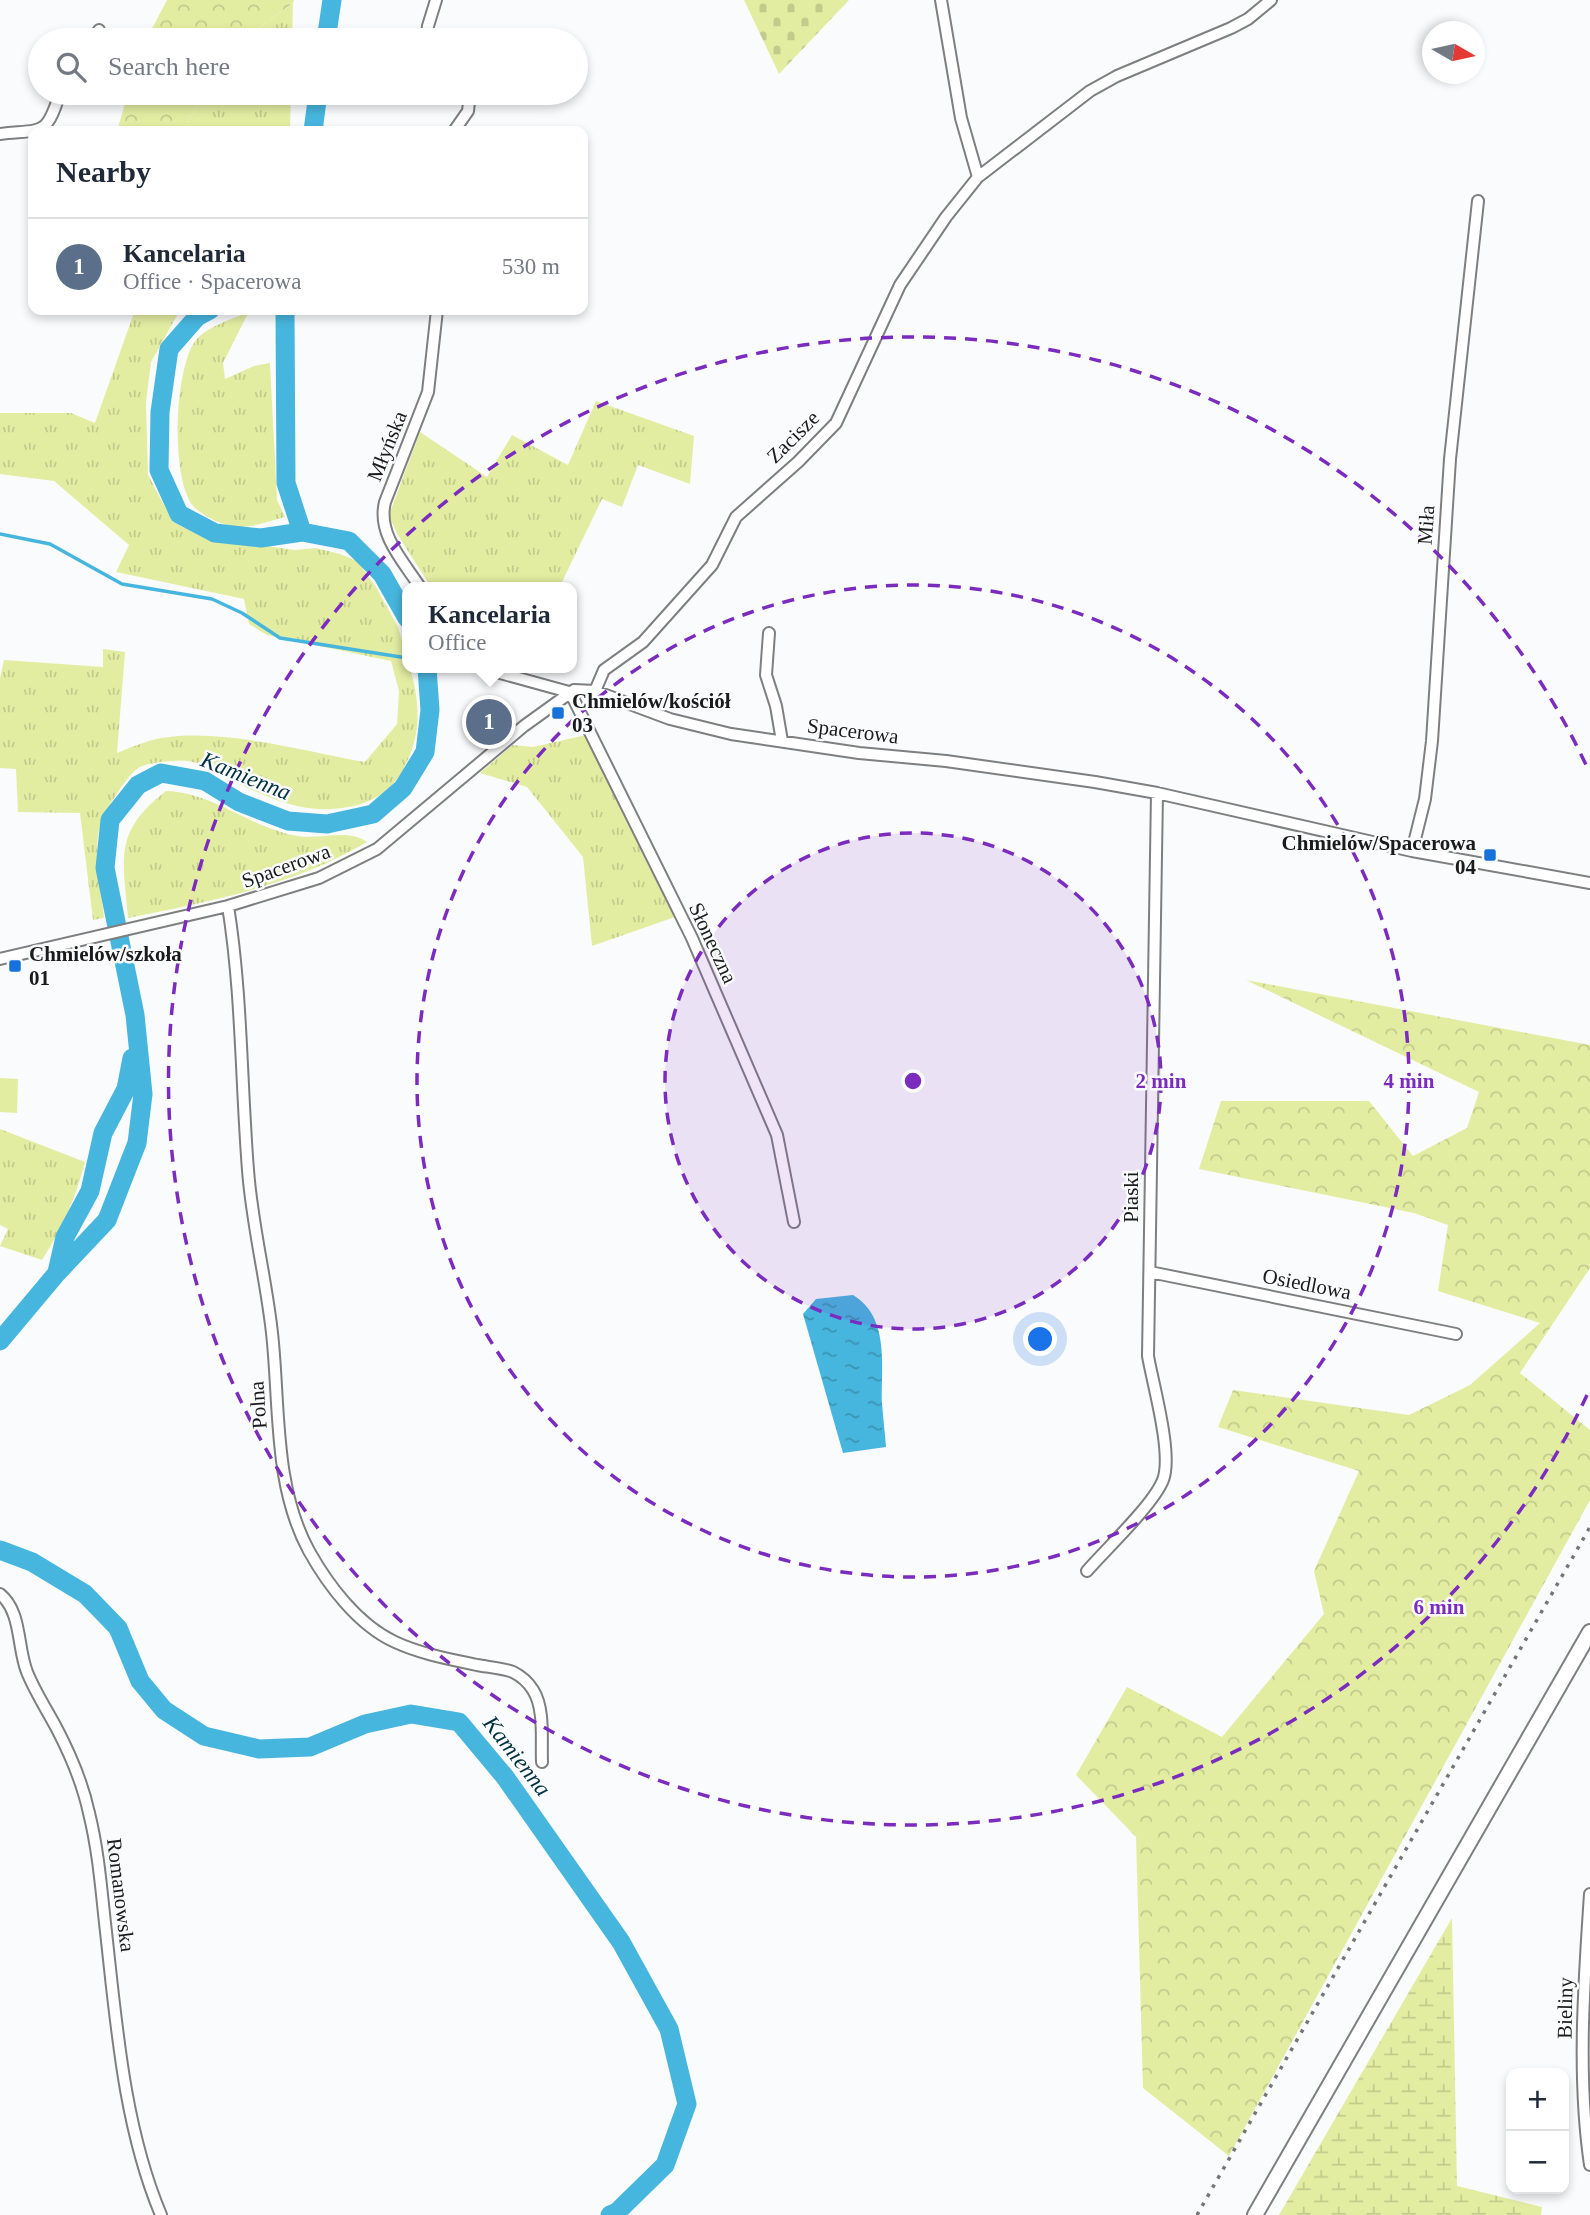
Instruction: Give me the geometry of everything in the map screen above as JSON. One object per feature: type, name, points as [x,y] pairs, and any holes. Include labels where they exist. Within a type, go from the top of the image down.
[{"type":"main road","points":[[1255,2215],[1590,1632]]},
{"type":"street","points":[[429,28],[436,0]]},
{"type":"street","points":[[941,0],[961,118],[978,177]]},
{"type":"street","name":"Zacisze","points":[[594,691],[604,670],[643,642],[712,565],[736,517],[798,462],[836,423],[905,276],[978,177],[1090,91],[1117,76],[1231,28],[1248,19],[1271,0]]},
{"type":"street","points":[[46,126],[56,105]]},
{"type":"street","points":[[458,126],[468,111],[469,105]]},
{"type":"street","points":[[0,134],[28,131]]},
{"type":"street","name":"Miła","points":[[1412,850],[1425,799],[1432,741],[1450,459],[1478,201]]},
{"type":"street","name":"Młyńska","points":[[417,582],[385,531],[383,512],[429,392],[437,315]]},
{"type":"street","points":[[769,633],[766,675],[776,706],[782,741]]},
{"type":"street","points":[[500,673],[569,692]]},
{"type":"street","name":"Spacerowa","points":[[0,959],[228,906],[318,878],[377,849],[524,726],[574,690],[594,691],[670,719],[731,734],[859,753],[981,765],[1157,793],[1412,850],[1590,883]]},
{"type":"street","name":"Słoneczna","points":[[569,692],[692,938],[777,1135],[794,1222]]},
{"type":"street","name":"Piaski","points":[[1087,1571],[1154,1495],[1163,1479],[1166,1465],[1148,1356],[1157,793]]},
{"type":"street","name":"Polna","points":[[228,906],[243,1069],[249,1179],[271,1324],[282,1452],[299,1528],[310,1552],[332,1585],[359,1616],[383,1635],[429,1654],[512,1672],[527,1683],[534,1691],[541,1716],[542,1762]]},
{"type":"street","name":"Osiedlowa","points":[[1150,1272],[1456,1334]]},
{"type":"street","name":"Romanowska","points":[[0,1594],[15,1615],[22,1658],[28,1675],[59,1731],[89,1810],[99,1861],[122,2063],[134,2126],[161,2215]]},
{"type":"street","name":"Bieliny","points":[[1590,1894],[1582,2014],[1586,2140],[1590,2165]]},
{"type":"green space","points":[[167,0],[294,0],[259,28],[152,28]]},
{"type":"green space","points":[[744,0],[849,0],[779,74]]},
{"type":"green space","points":[[293,3],[292,28],[259,28]]},
{"type":"green space","points":[[125,105],[198,105],[185,126],[118,126]]},
{"type":"green space","points":[[198,105],[291,105],[290,126],[185,126]]},
{"type":"green space","points":[[133,315],[177,315],[151,362],[146,402],[148,475],[173,522],[201,536],[294,550],[316,548],[357,561],[376,587],[398,627],[402,640],[402,673],[411,673],[417,722],[412,748],[400,775],[377,797],[348,807],[313,809],[282,802],[193,762],[151,764],[135,770],[119,790],[100,826],[97,862],[104,918],[93,920],[80,813],[18,812],[16,769],[0,768],[0,678],[4,660],[103,667],[103,649],[125,652],[117,753],[162,738],[217,736],[365,762],[397,724],[399,691],[391,661],[267,635],[249,624],[244,599],[116,572],[129,545],[54,481],[0,474],[0,413],[71,413],[95,423]]},
{"type":"green space","points":[[247,315],[223,363],[225,379],[254,366],[270,363],[277,500],[285,517],[237,527],[217,522],[194,507],[186,493],[178,450],[179,398],[189,354],[201,335],[228,320]]},
{"type":"green space","points":[[596,401],[694,436],[690,484],[638,465],[622,507],[602,499],[562,582],[428,582],[397,534],[389,515],[420,432],[487,477],[512,435],[568,465]]},
{"type":"green space","points":[[586,735],[675,917],[592,946],[583,857],[527,787],[480,773],[513,745],[533,747]]},
{"type":"green space","points":[[166,791],[200,797],[281,832],[307,837],[351,836],[367,842],[281,881],[221,898],[128,918],[124,862],[129,833],[149,806]]},
{"type":"green space","points":[[1246,980],[1590,1045],[1590,1268],[1520,1373],[1590,1430],[1590,1500],[1229,2156],[1143,2088],[1136,1837],[1076,1775],[1127,1687],[1222,1737],[1324,1614],[1314,1571],[1359,1471],[1218,1427],[1233,1390],[1409,1415],[1470,1385],[1540,1323],[1438,1291],[1448,1225],[1414,1213],[1199,1169],[1221,1101],[1369,1101],[1413,1156],[1467,1128],[1479,1092]]},
{"type":"green space","points":[[0,1078],[18,1079],[17,1113],[0,1112]]},
{"type":"green space","points":[[0,1129],[85,1162],[68,1212],[42,1260],[0,1246],[8,1229],[0,1225]]},
{"type":"green space","points":[[1452,1918],[1457,2186],[1542,2207],[1541,2215],[1279,2215]]},
{"type":"water","points":[[853,1295],[865,1304],[878,1329],[886,1447],[843,1453],[803,1314],[816,1299]]},
{"type":"waterway","name":"Kamienna","points":[[328,28],[332,0]]},
{"type":"waterway","name":"Kamienna","points":[[314,126],[316,105]]},
{"type":"waterway","name":"Kamienna","points":[[201,315],[169,349],[160,412],[159,470],[179,514],[215,533],[261,538],[302,532]]},
{"type":"waterway","name":"Kamienna","points":[[285,315],[286,483],[302,532],[349,541],[382,574],[402,609]]},
{"type":"waterway","points":[[0,534],[50,544],[122,584],[212,599],[242,613],[280,638],[402,657]]},
{"type":"waterway","name":"Kamienna","points":[[0,1341],[57,1273],[107,1220],[137,1143],[143,1094],[135,1015],[105,868],[110,820],[138,785],[161,773],[205,781],[239,802],[288,821],[327,824],[373,814],[403,788],[425,752],[430,710],[427,673]]},
{"type":"waterway","name":"Kamienna","points":[[57,1272],[65,1237],[90,1191],[103,1133],[126,1089],[132,1058]]},
{"type":"waterway","name":"Kamienna","points":[[0,1550],[32,1562],[85,1594],[118,1628],[140,1681],[164,1710],[204,1736],[259,1749],[310,1747],[365,1724],[411,1714],[459,1722],[505,1777],[621,1942],[669,2029],[687,2104],[665,2165],[617,2212],[610,2215]]},
{"type":"railway","points":[[1197,2215],[1590,1527]]},
{"type":"place","name":"Chmielów/kościół 03","points":[[558,713]]},
{"type":"place","name":"Kancelaria","points":[[489,722]]},
{"type":"place","name":"Chmielów/Spacerowa 04","points":[[1490,855]]},
{"type":"place","name":"Chmielów/szkoła 01","points":[[15,966]]}]
